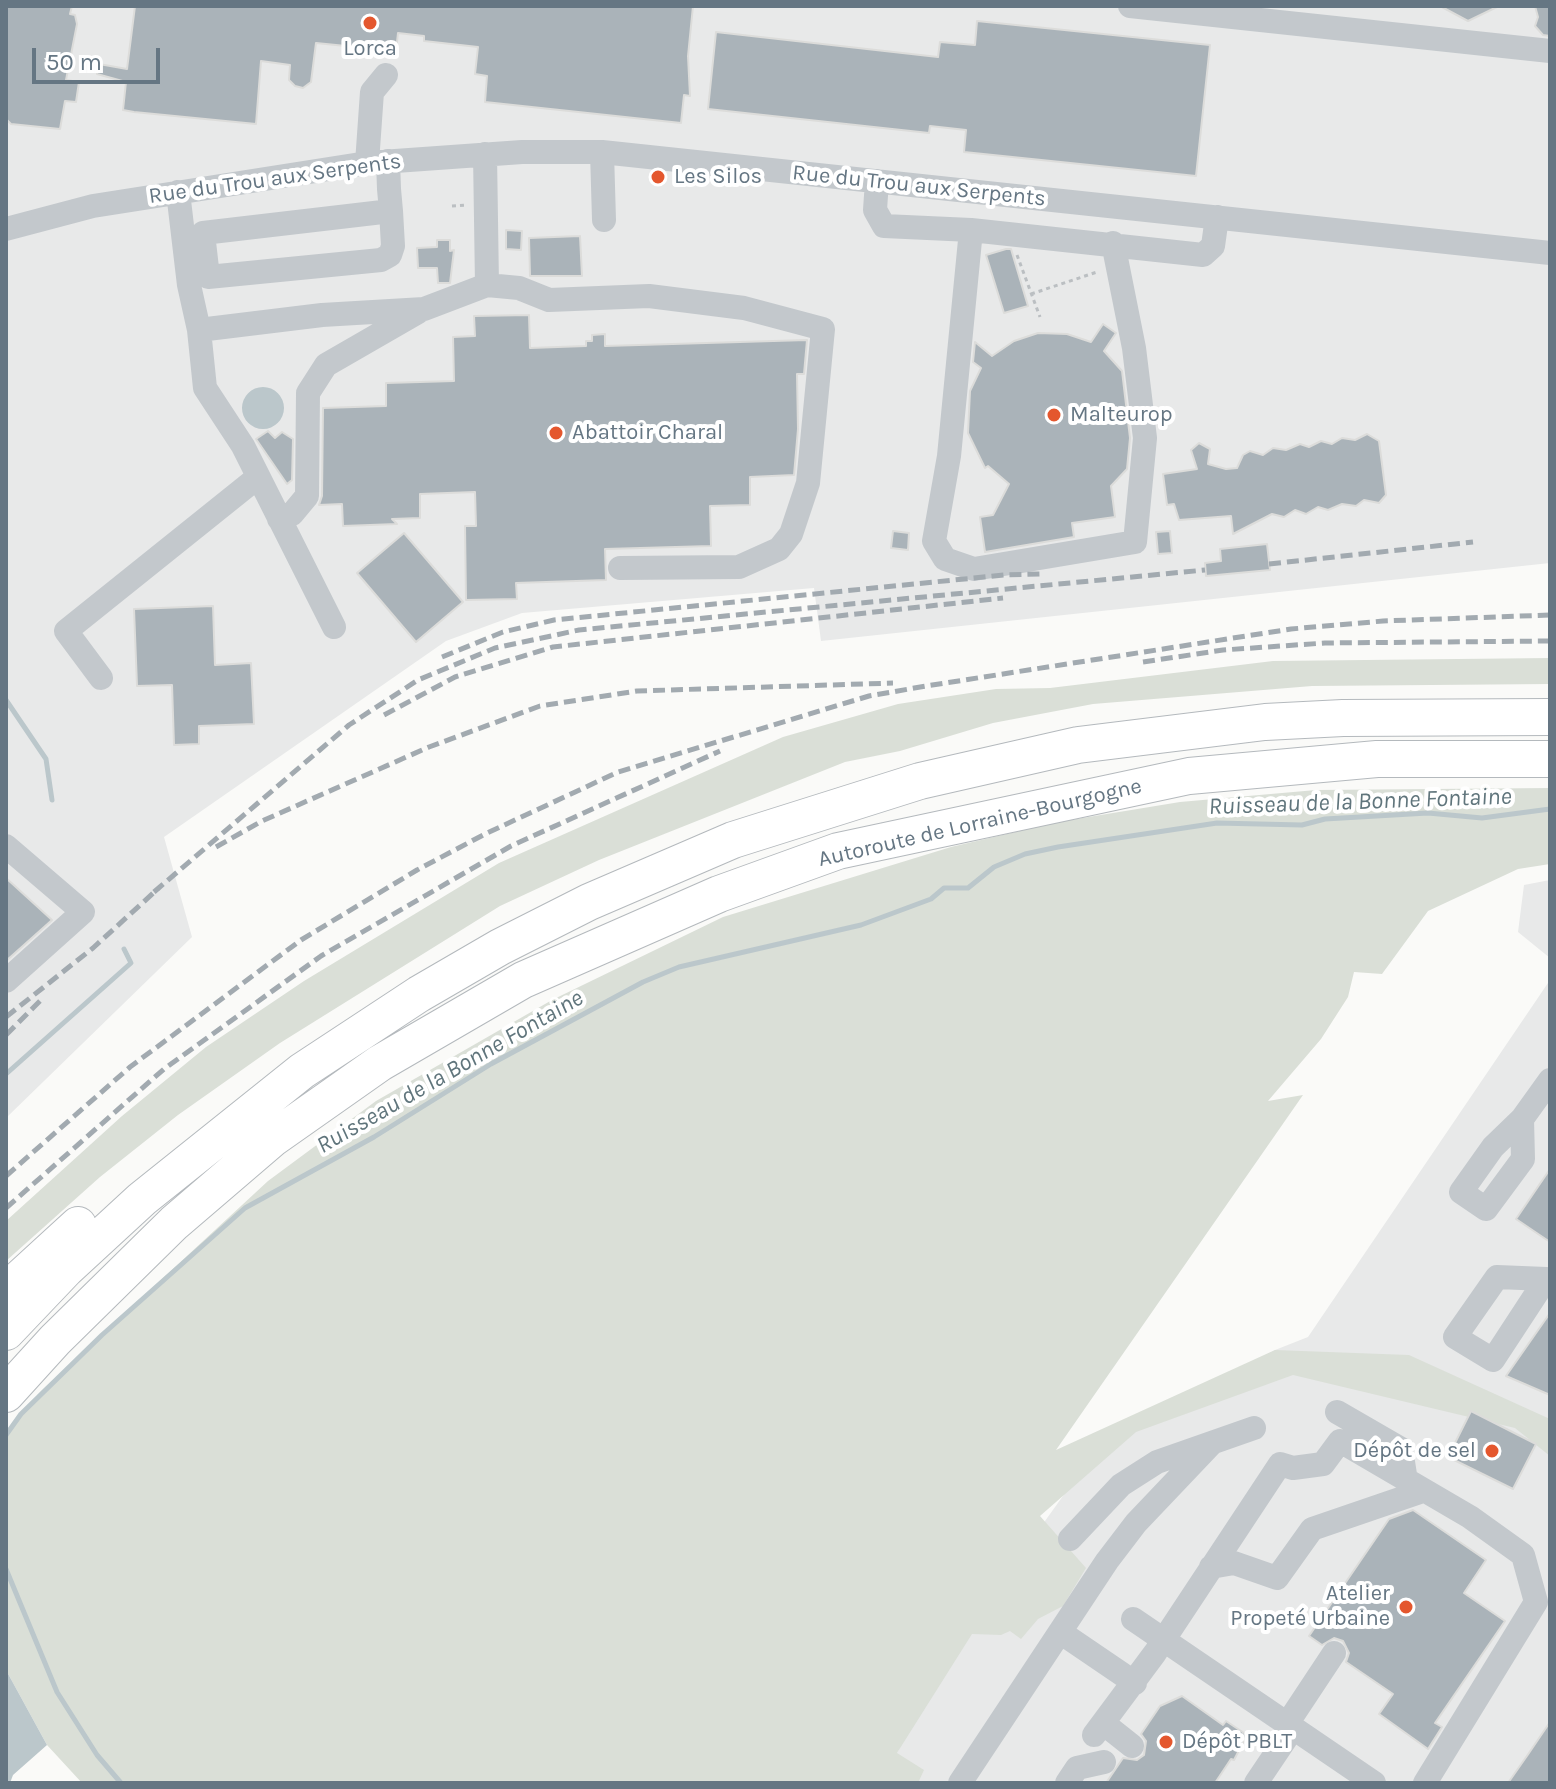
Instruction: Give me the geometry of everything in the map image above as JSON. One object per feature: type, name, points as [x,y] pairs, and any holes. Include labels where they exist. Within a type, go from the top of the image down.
[{"type":"highway","points":[[6,1332],[66,1269],[142,1199],[302,1071],[419,994],[589,902],[733,840],[920,781],[1078,745],[1265,722],[1343,718],[1550,717]]},
{"type":"highway","name":"Autoroute de Lorraine-Bourgogne","points":[[6,1394],[55,1340],[174,1223],[272,1139],[380,1063],[523,980],[719,894],[838,851],[1189,776],[1377,759],[1550,759]]},
{"type":"highway","points":[[6,1291],[110,1195],[184,1137],[250,1093],[302,1071]]},
{"type":"street","points":[[1130,6],[1550,51]]},
{"type":"street","points":[[386,75],[372,92],[377,162],[391,211],[393,246],[390,255],[381,260],[208,277],[203,233],[391,211]]},
{"type":"street","points":[[602,152],[604,220]]},
{"type":"street","name":"Rue du Trou aux Serpents","points":[[6,229],[93,206],[377,162],[485,154],[602,152],[1550,253]]},
{"type":"street","points":[[485,154],[487,285]]},
{"type":"street","points":[[877,181],[875,210],[884,226],[1018,235],[1116,255],[1203,255],[1213,246],[1217,217]]},
{"type":"street","points":[[178,192],[205,388],[258,477],[334,627]]},
{"type":"street","points":[[971,230],[949,456],[934,541],[945,559],[974,569],[1135,542],[1145,438],[1116,255]]},
{"type":"street","points":[[279,519],[292,514],[307,496],[308,393],[326,365],[424,309],[487,285],[519,288],[549,300],[649,296],[744,308],[823,329],[808,483],[791,534],[779,549],[739,567],[620,568]]},
{"type":"street","points":[[199,330],[322,315],[424,309]]},
{"type":"street","points":[[101,678],[66,631],[258,477]]},
{"type":"street","points":[[6,846],[83,912],[6,981]]},
{"type":"street","points":[[1522,1119],[1550,1080]]},
{"type":"street","points":[[1337,1412],[1401,1449],[1415,1486]]},
{"type":"street","points":[[1070,1539],[1121,1485],[1157,1462],[1254,1428]]},
{"type":"street","points":[[1132,1746],[1099,1729],[1135,1683],[1211,1567],[1281,1494],[1340,1441],[1470,1517],[1523,1555],[1536,1602],[1425,1783]]},
{"type":"street","points":[[960,1783],[1136,1523],[1212,1443]]},
{"type":"street","points":[[1211,1567],[1234,1563],[1277,1578],[1312,1529],[1415,1486]]},
{"type":"street","points":[[1133,1619],[1374,1783]]},
{"type":"street","points":[[1060,1632],[1135,1683]]},
{"type":"street","points":[[1256,1783],[1334,1653]]},
{"type":"street","points":[[1067,1783],[1077,1768],[1104,1762]]},
{"type":"path","points":[[1018,235],[1016,254],[1040,317]]},
{"type":"path","points":[[1031,294],[1116,255]]},
{"type":"shaded area","points":[[6,6],[1550,6],[1550,563],[821,641],[814,588],[522,613],[446,641],[164,837],[192,937],[6,1118]]},
{"type":"shaded area","points":[[263,387],[278,393],[284,408],[278,423],[263,429],[248,423],[242,408],[248,393]]},
{"type":"shaded area","points":[[1550,658],[1550,684],[1312,686],[1093,704],[993,723],[900,751],[845,762],[599,860],[500,906],[280,1043],[178,1115],[100,1177],[6,1261],[6,1221],[122,1116],[206,1047],[304,981],[499,863],[783,737],[898,704],[996,689],[1050,688],[1273,661]]},
{"type":"shaded area","points":[[1550,788],[1550,864],[1518,869],[1428,911],[1382,974],[1354,972],[1348,997],[1321,1039],[1268,1101],[1303,1095],[1056,1450],[1275,1350],[1409,1355],[1550,1419],[1550,1456],[1515,1428],[1293,1375],[1136,1432],[1040,1516],[1086,1568],[1063,1606],[1038,1619],[1021,1639],[1010,1631],[1001,1635],[972,1634],[897,1753],[924,1770],[918,1783],[82,1783],[47,1745],[6,1670],[6,1432],[41,1391],[268,1181],[376,1101],[552,1000],[723,917],[951,847],[1058,822],[1180,802],[1316,790]]},
{"type":"shaded area","points":[[1550,880],[1550,958],[1518,932],[1524,885]]},
{"type":"shaded area","points":[[1550,980],[1550,1783],[882,1783],[939,1669],[1093,1454],[1275,1350],[1308,1337]]},
{"type":"shaded area","points":[[6,1670],[47,1745],[13,1775],[10,1783],[6,1783]]},
{"type":"building","points":[[6,6],[72,6],[70,14],[75,15],[77,24],[66,80],[79,82],[76,102],[65,101],[60,129],[11,124],[6,119]]},
{"type":"building","points":[[135,6],[693,6],[688,56],[690,96],[684,95],[681,123],[485,102],[487,76],[475,74],[478,47],[424,41],[424,36],[398,33],[396,51],[316,43],[311,82],[303,88],[289,80],[290,65],[261,61],[256,124],[134,112],[123,110],[126,82],[97,74],[99,64],[127,69]]},
{"type":"building","points":[[1440,6],[1499,6],[1468,21]]},
{"type":"building","points":[[1535,6],[1550,6],[1550,36],[1543,35],[1535,26],[1538,17]]},
{"type":"building","points":[[977,21],[1210,45],[1196,176],[964,152],[966,130],[930,126],[929,133],[708,109],[716,32],[938,57],[940,42],[975,45]]},
{"type":"building","points":[[506,230],[522,231],[521,250],[506,249]]},
{"type":"building","points":[[580,236],[582,276],[530,276],[529,238]]},
{"type":"building","points":[[437,240],[450,240],[450,251],[454,250],[450,283],[438,283],[437,268],[418,268],[417,248],[437,247]]},
{"type":"building","points":[[1011,249],[1028,306],[1004,313],[986,255]]},
{"type":"building","name":"Abattoir Charal","points":[[529,315],[530,348],[586,346],[586,341],[592,341],[592,335],[605,334],[605,346],[807,340],[804,374],[797,374],[798,429],[794,475],[750,477],[750,505],[710,506],[711,546],[605,549],[606,580],[516,583],[517,599],[466,600],[465,526],[476,526],[475,492],[420,494],[420,518],[392,519],[397,524],[343,526],[342,504],[319,505],[322,496],[323,408],[386,406],[386,383],[454,381],[453,337],[475,336],[474,316]]},
{"type":"building","points":[[1103,324],[1116,333],[1104,351],[1122,371],[1130,438],[1127,469],[1111,486],[1115,517],[1072,523],[1074,537],[985,552],[980,517],[993,515],[1009,484],[988,466],[985,468],[968,433],[970,391],[981,368],[973,362],[975,342],[992,356],[1014,341],[1038,333],[1067,334],[1091,342]]},
{"type":"building","points":[[268,431],[275,438],[282,432],[293,439],[292,480],[287,484],[256,439]]},
{"type":"building","points":[[1367,434],[1379,441],[1386,495],[1379,503],[1364,500],[1356,506],[1342,504],[1328,510],[1318,507],[1306,514],[1295,510],[1284,517],[1272,514],[1233,534],[1231,516],[1179,520],[1174,504],[1167,505],[1163,474],[1197,469],[1191,450],[1199,443],[1210,449],[1208,464],[1226,469],[1237,468],[1243,455],[1250,451],[1263,455],[1273,448],[1286,450],[1300,444],[1309,447],[1321,441],[1332,444],[1342,438],[1355,440]]},
{"type":"building","points":[[893,531],[909,533],[908,550],[891,548]]},
{"type":"building","points":[[1170,531],[1172,553],[1158,554],[1156,532]]},
{"type":"building","points":[[404,533],[463,602],[416,642],[357,573]]},
{"type":"building","points":[[1267,544],[1270,570],[1206,576],[1205,563],[1221,561],[1220,549]]},
{"type":"building","points":[[213,606],[215,665],[251,663],[254,724],[199,726],[199,744],[174,745],[172,685],[137,686],[134,609]]},
{"type":"building","points":[[6,878],[52,920],[6,961]]},
{"type":"building","points":[[1550,1169],[1550,1242],[1516,1219]]},
{"type":"building","points":[[1550,1313],[1550,1395],[1506,1376]]},
{"type":"building","name":"Dépôt de sel","points":[[1471,1411],[1536,1444],[1513,1489],[1448,1457]]},
{"type":"building","name":"Atelier Propeté Urbaine","points":[[1413,1510],[1486,1560],[1464,1593],[1505,1621],[1435,1723],[1442,1727],[1428,1749],[1379,1714],[1393,1694],[1346,1662],[1349,1653],[1343,1641],[1334,1638],[1322,1645],[1309,1636],[1389,1519]]},
{"type":"building","points":[[1182,1696],[1223,1725],[1226,1721],[1247,1735],[1234,1760],[1231,1759],[1215,1783],[1106,1783],[1123,1758],[1137,1760],[1144,1755],[1146,1741],[1141,1734],[1160,1706]]},
{"type":"building","points":[[1550,1722],[1550,1783],[1508,1783],[1529,1753]]},
{"type":"waterway","points":[[6,700],[46,759],[52,800]]},
{"type":"waterway","name":"Ruisseau de la Bonne Fontaine","points":[[6,1435],[21,1414],[102,1335],[245,1208],[374,1137],[491,1064],[643,982],[679,967],[861,925],[931,899],[944,888],[968,888],[994,867],[1025,854],[1058,847],[1217,823],[1302,825],[1325,819],[1428,813],[1482,818],[1550,809]]},
{"type":"waterway","points":[[6,1074],[131,963],[124,949]]},
{"type":"waterway","points":[[6,1569],[57,1692],[97,1755],[121,1783]]},
{"type":"railway","points":[[1269,564],[1473,542]]},
{"type":"railway","points":[[154,892],[349,725],[418,680],[495,648],[579,630],[1205,570]]},
{"type":"railway","points":[[442,657],[503,632],[554,620],[1004,575],[1041,574]]},
{"type":"railway","points":[[384,715],[455,677],[553,647],[1003,598]]},
{"type":"railway","points":[[6,1176],[130,1067],[301,940],[417,870],[485,834],[618,772],[869,696],[926,686],[1291,629],[1383,621],[1550,615]]},
{"type":"railway","points":[[1143,662],[1223,650],[1325,643],[1550,641]]},
{"type":"railway","points":[[216,847],[262,821],[429,747],[540,706],[637,691],[893,683]]},
{"type":"railway","points":[[6,1208],[164,1069],[321,956],[511,846],[720,751]]},
{"type":"railway","points":[[6,1017],[93,948],[161,886]]},
{"type":"railway","points":[[6,1035],[40,1001]]},
{"type":"place","name":"Lorca","points":[[370,23]]},
{"type":"place","name":"Les Silos","points":[[658,177]]},
{"type":"place","name":"Malteurop","points":[[1054,415]]},
{"type":"place","name":"Abattoir Charal","points":[[556,433]]},
{"type":"place","name":"Dépôt de sel","points":[[1492,1451]]},
{"type":"place","name":"Atelier Propeté Urbaine","points":[[1406,1607]]},
{"type":"place","name":"Dépôt PBLT","points":[[1166,1742]]}]
